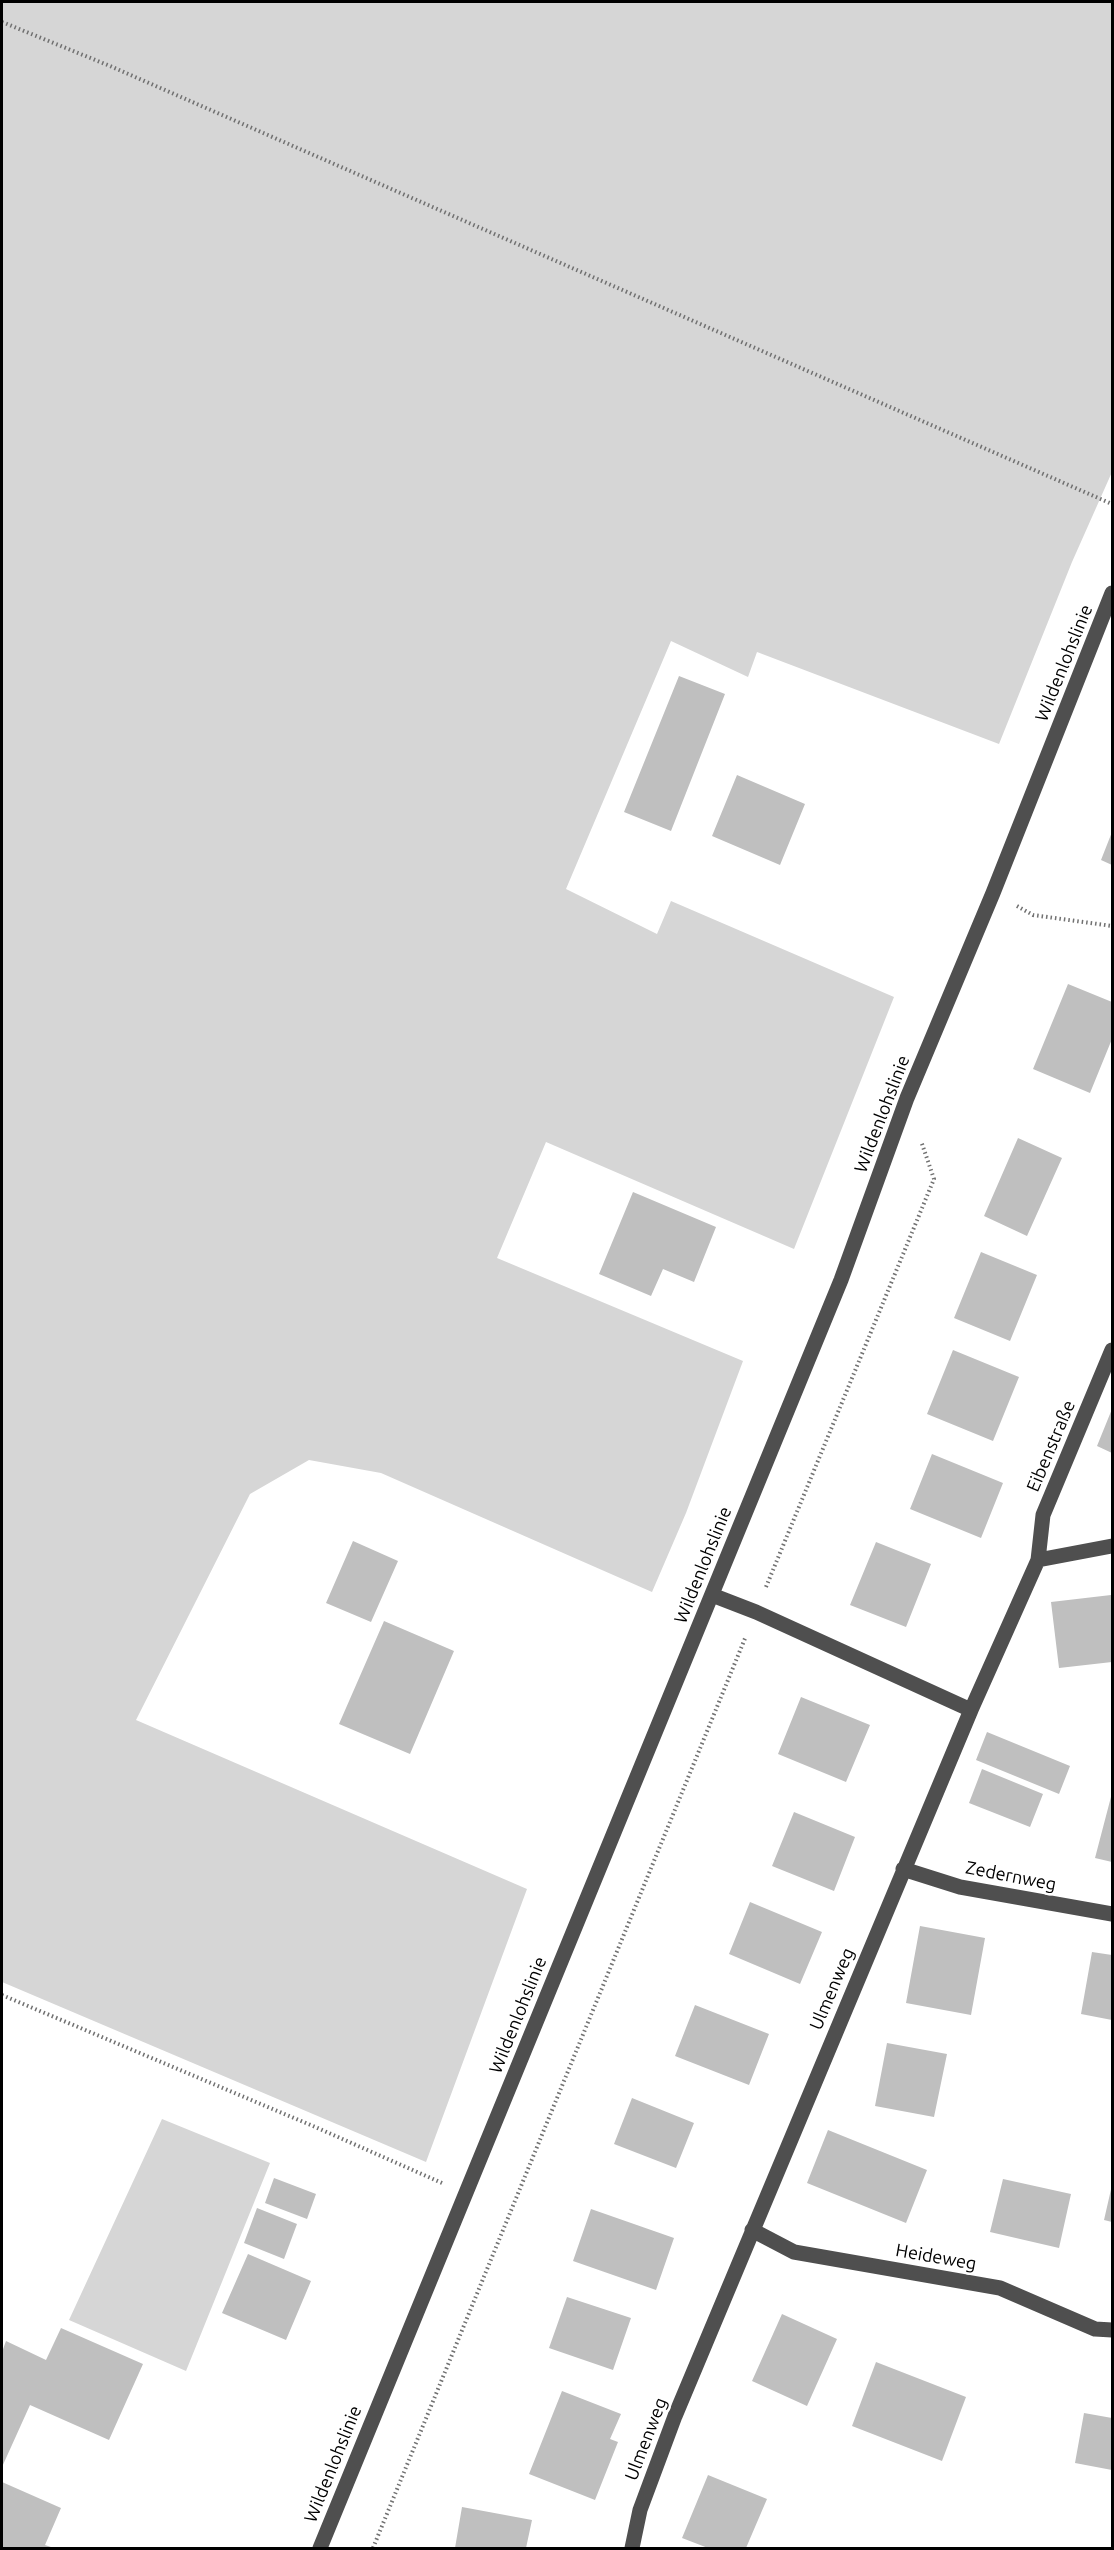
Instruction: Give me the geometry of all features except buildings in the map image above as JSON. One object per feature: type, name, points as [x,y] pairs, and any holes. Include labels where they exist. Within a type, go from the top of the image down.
[{"type":"street","name":"Wildenlohslinie","points":[[320,2548],[842,1280],[907,1098],[1002,871],[1073,688],[1113,593]]},
{"type":"street","name":"Eibenstraße","points":[[971,1710],[1038,1560],[1043,1515],[1113,1350]]},
{"type":"street","points":[[1038,1560],[1113,1546]]},
{"type":"street","points":[[712,1595],[756,1612],[971,1710]]},
{"type":"street","name":"Ulmenweg","points":[[632,2548],[640,2510],[675,2416],[971,1710]]},
{"type":"street","name":"Zedernweg","points":[[903,1869],[960,1887],[1113,1914]]},
{"type":"street","name":"Heideweg","points":[[752,2230],[794,2252],[999,2288],[1095,2329],[1113,2330]]},
{"type":"path","points":[[2,22],[110,66],[1113,504]]},
{"type":"path","points":[[1033,915],[1113,926]]},
{"type":"path","points":[[373,2548],[934,1179],[907,1098]]},
{"type":"path","points":[[2,1995],[313,2126],[465,2194]]},
{"type":"shaded area","points":[[2,2],[1112,2],[1112,472],[1072,562],[999,744],[757,652],[748,677],[671,641],[566,889],[657,934],[671,901],[894,997],[794,1249],[546,1142],[497,1258],[743,1361],[686,1513],[652,1592],[381,1473],[309,1460],[250,1494],[136,1720],[527,1889],[426,2162],[2,1982]]},
{"type":"shaded area","points":[[162,2119],[270,2163],[186,2371],[69,2320]]}]
